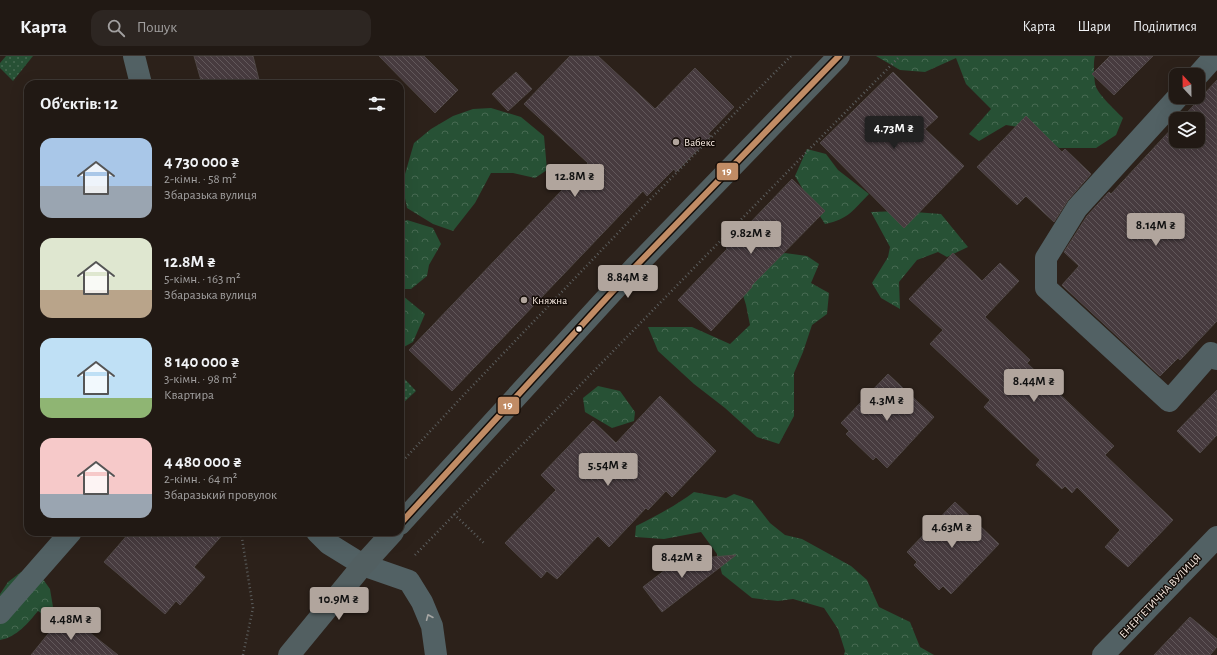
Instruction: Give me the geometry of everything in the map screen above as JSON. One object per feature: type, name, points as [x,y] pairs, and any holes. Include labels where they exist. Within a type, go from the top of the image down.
[{"type":"main road","points":[[404,520],[625,277],[839,56]]},
{"type":"main road","points":[[290,655],[363,565],[389,536]]},
{"type":"street","points":[[134,56],[140,80]]},
{"type":"street","points":[[1204,68],[1215,56]]},
{"type":"street","points":[[1172,104],[1077,208],[1046,258],[1046,288],[1169,401],[1211,353],[1217,359]]},
{"type":"street","points":[[0,613],[67,536]]},
{"type":"street","points":[[321,536],[329,544],[363,565],[409,581],[422,602],[432,626],[436,655]]},
{"type":"street","name":"ЕНЕРГЕТИЧНА ВУЛИЦЯ","points":[[1103,655],[1217,537]]},
{"type":"path","points":[[404,460],[629,221],[791,56]]},
{"type":"path","points":[[446,522],[900,56]]},
{"type":"path","points":[[454,514],[485,544]]},
{"type":"path","points":[[242,536],[253,608],[243,655]]},
{"type":"green space","points":[[6,56],[33,56],[13,81],[0,68],[0,63]]},
{"type":"green space","points":[[876,56],[1095,56],[1094,72],[1096,87],[1123,118],[1116,135],[1096,148],[1059,148],[1035,130],[1006,125],[979,141],[969,134],[991,109],[966,84],[956,58],[925,72],[900,70]]},
{"type":"green space","points":[[491,108],[521,117],[544,136],[547,170],[535,178],[513,173],[491,173],[475,203],[453,231],[433,224],[407,208],[404,194],[405,174],[414,143],[431,129],[453,116],[473,109]]},
{"type":"green space","points":[[807,149],[826,154],[838,170],[869,194],[845,217],[825,224],[795,176]]},
{"type":"green space","points":[[901,211],[941,214],[968,247],[947,257],[938,252],[917,260],[899,282],[900,309],[881,298],[872,283],[888,257],[890,247],[871,212]]},
{"type":"green space","points":[[407,220],[433,228],[441,244],[429,265],[427,276],[411,289],[404,289],[404,221]]},
{"type":"green space","points":[[785,253],[807,256],[819,264],[811,283],[829,293],[827,314],[812,325],[794,373],[794,416],[779,444],[757,437],[725,408],[694,384],[658,351],[648,327],[692,327],[730,344],[750,325],[746,305],[737,276],[752,263]]},
{"type":"green space","points":[[404,297],[425,314],[413,342],[404,347]]},
{"type":"green space","points":[[404,378],[416,391],[404,402]]},
{"type":"green space","points":[[598,386],[620,391],[635,412],[634,421],[612,428],[585,412],[583,398]]},
{"type":"green space","points":[[694,492],[726,498],[734,494],[752,500],[770,523],[785,535],[802,539],[851,566],[867,580],[879,607],[910,622],[920,647],[934,655],[844,655],[845,651],[838,629],[824,608],[793,599],[778,601],[752,598],[722,574],[717,554],[701,532],[664,539],[635,537],[636,526],[680,502]]},
{"type":"green space","points":[[21,572],[40,575],[50,589],[53,607],[57,613],[48,618],[38,611],[17,633],[0,640],[0,594],[8,582]]},
{"type":"building","points":[[194,56],[253,56],[259,80],[201,80]]},
{"type":"building","points":[[379,56],[424,56],[458,90],[435,113]]},
{"type":"building","points":[[570,56],[598,56],[655,109],[695,68],[734,107],[708,134],[711,136],[676,172],[674,169],[647,196],[643,191],[452,391],[409,350],[588,163],[524,104]]},
{"type":"building","points":[[1110,56],[1153,56],[1114,95],[1092,74]]},
{"type":"building","points":[[516,72],[532,89],[508,111],[492,94]]},
{"type":"building","points":[[893,72],[938,117],[925,129],[964,166],[904,228],[820,143]]},
{"type":"building","points":[[1217,80],[1217,321],[1180,360],[1178,358],[1160,376],[1062,285],[1079,266],[1064,252],[1087,216],[1109,192],[1111,194],[1169,132],[1169,148],[1205,148],[1205,112],[1187,112],[1195,104],[1205,104],[1205,93]]},
{"type":"building","points":[[1026,116],[1062,152],[1065,149],[1091,174],[1068,200],[1054,222],[1026,196],[1017,205],[977,167]]},
{"type":"building","points":[[792,179],[825,211],[751,286],[752,287],[711,331],[678,300]]},
{"type":"building","points":[[953,253],[982,281],[1000,263],[1019,281],[985,317],[1030,360],[1027,363],[1114,446],[1105,455],[1173,520],[1128,567],[1105,547],[1120,530],[1077,487],[1072,493],[1065,486],[1062,489],[1036,465],[1040,460],[984,407],[990,400],[930,344],[943,330],[909,299]]},
{"type":"building","points":[[888,374],[934,417],[887,468],[876,457],[873,460],[846,434],[849,431],[841,423]]},
{"type":"building","points":[[1217,390],[1217,435],[1200,453],[1177,431]]},
{"type":"building","points":[[660,396],[716,451],[672,497],[666,491],[648,510],[646,508],[609,547],[598,536],[557,579],[547,571],[541,578],[505,543],[556,490],[541,475],[593,421],[616,443]]},
{"type":"building","points":[[955,502],[999,544],[951,594],[943,586],[939,590],[914,565],[917,562],[907,552]]},
{"type":"building","points":[[127,536],[221,536],[194,567],[205,577],[180,605],[176,601],[165,614],[104,562]]},
{"type":"building","points":[[736,555],[662,612],[643,587],[678,560]]},
{"type":"building","points":[[65,613],[118,655],[31,655]]},
{"type":"building","points":[[1190,617],[1217,639],[1217,647],[1210,655],[1154,655]]},
{"type":"transit line","name":"19","points":[[404,520],[635,267],[839,56]]},
{"type":"place","name":"Вабекс","points":[[676,142]]},
{"type":"place","name":"Княжна","points":[[524,300]]}]
